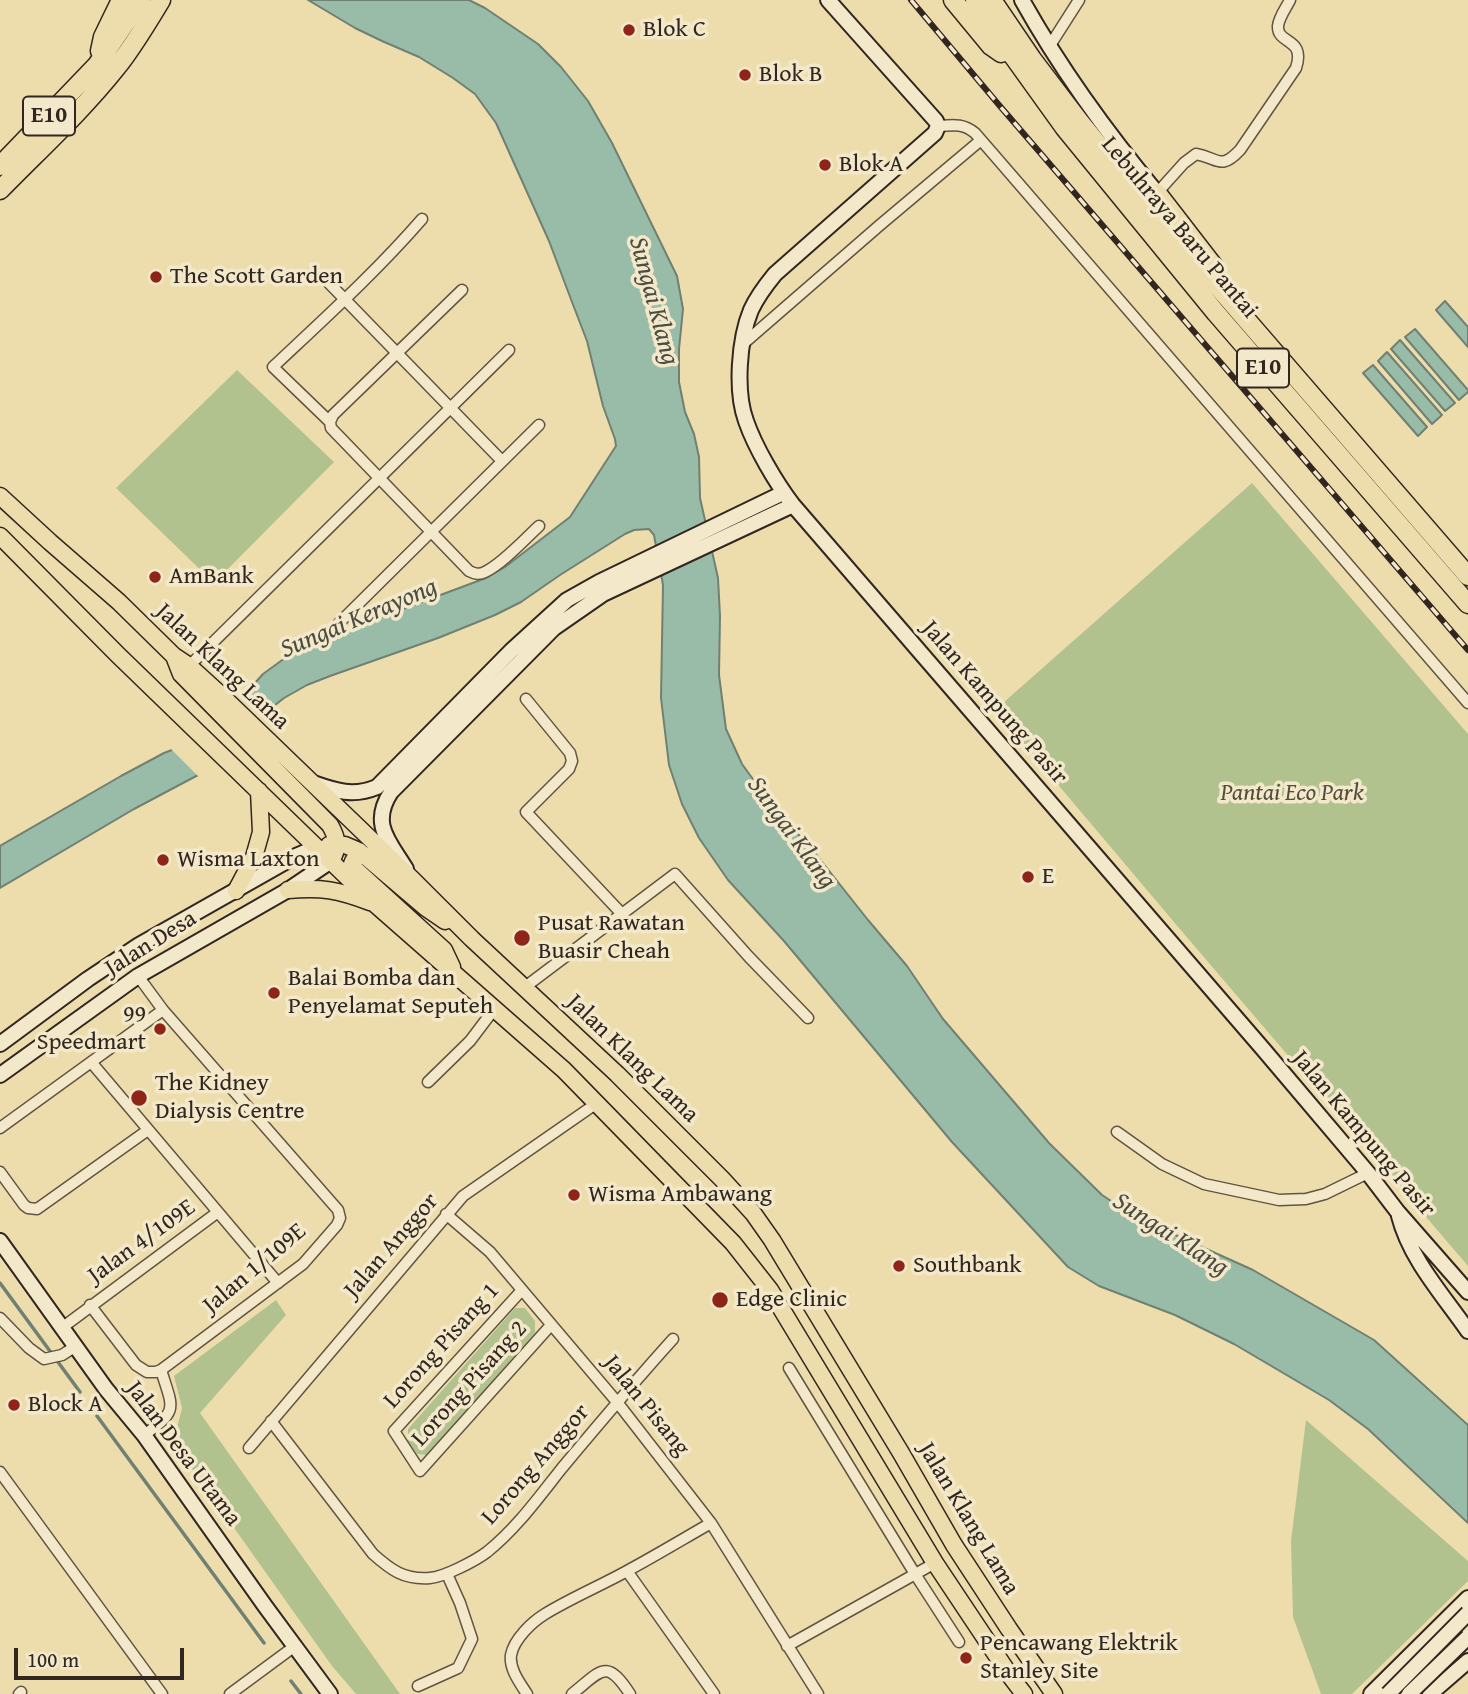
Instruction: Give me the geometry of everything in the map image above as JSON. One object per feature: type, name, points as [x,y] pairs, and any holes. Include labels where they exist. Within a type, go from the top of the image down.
[{"type":"highway","points":[[97,65],[103,37],[121,0]]},
{"type":"highway","name":"E10","points":[[0,166],[97,65],[141,0]]},
{"type":"highway","name":"E10","points":[[0,190],[117,67],[161,0]]},
{"type":"highway","points":[[953,0],[991,46],[1020,68]]},
{"type":"highway","name":"Lebuhraya Baru Pantai","points":[[975,0],[1020,68],[1064,127],[1216,313],[1468,604]]},
{"type":"highway","name":"Lebuhraya Baru Pantai","points":[[992,0],[1079,121],[1149,207],[1468,576]]},
{"type":"highway","points":[[1157,193],[1235,296],[1259,336]]},
{"type":"main road","name":"Jalan Klang Lama","points":[[0,496],[119,602],[174,656],[189,666],[217,701]]},
{"type":"main road","name":"Jalan Klang Lama","points":[[0,536],[375,904],[534,1042],[733,1243],[770,1290],[1010,1686],[1024,1694]]},
{"type":"main road","points":[[174,656],[181,674],[217,701],[254,738],[330,825],[338,844],[331,862]]},
{"type":"main road","name":"Jalan Klang Lama","points":[[254,738],[312,782],[472,939],[617,1074],[753,1213],[894,1441],[954,1545],[1054,1694]]},
{"type":"main road","points":[[236,891],[254,858],[261,832],[258,791]]},
{"type":"main road","points":[[317,847],[338,844],[353,847],[426,908],[472,939]]},
{"type":"main road","points":[[365,855],[353,861],[356,870],[444,950],[455,974]]},
{"type":"main road","points":[[288,890],[315,887],[345,893],[375,904]]},
{"type":"street","points":[[828,0],[938,126],[963,126],[969,128],[981,140],[1468,703]]},
{"type":"street","points":[[1021,0],[1049,47],[1157,193],[1184,163],[1196,154],[1226,162],[1240,150],[1296,68],[1299,55],[1297,49],[1278,29],[1290,0]]},
{"type":"street","points":[[1049,47],[1079,0]]},
{"type":"street","name":"Jalan Kampung Pasir","points":[[938,126],[935,133],[775,274],[762,290],[751,309],[743,344],[739,386],[746,421],[766,464],[788,499],[1263,1049],[1468,1292]]},
{"type":"street","points":[[743,344],[981,140]]},
{"type":"street","points":[[422,219],[345,300],[273,367],[330,422],[333,432],[469,571],[475,574],[484,572],[539,526]]},
{"type":"street","points":[[325,279],[502,461]]},
{"type":"street","points":[[330,422],[333,415],[462,290]]},
{"type":"street","points":[[189,666],[509,350]]},
{"type":"street","points":[[339,623],[538,425]]},
{"type":"street","points":[[312,782],[338,792],[363,793],[377,787],[540,623],[567,600],[601,588],[788,499]]},
{"type":"street","points":[[412,879],[386,836],[380,819],[383,805],[391,792],[554,628],[601,588]]},
{"type":"street","points":[[526,699],[570,753],[572,761],[569,769],[526,813],[622,914]]},
{"type":"street","name":"Jalan Desa","points":[[0,1044],[130,951],[296,856],[317,847]]},
{"type":"street","name":"Jalan Desa","points":[[0,1075],[138,976],[288,890],[331,862]]},
{"type":"street","points":[[525,986],[675,874],[808,1018]]},
{"type":"street","points":[[0,1128],[163,1010],[138,976]]},
{"type":"street","points":[[428,1082],[470,1041],[495,1008]]},
{"type":"street","name":"Jalan 1/109E","points":[[161,1370],[303,1264],[337,1225],[340,1217],[163,1010]]},
{"type":"street","points":[[91,1062],[278,1283]]},
{"type":"street","name":"Jalan Anggor","points":[[249,1448],[446,1214],[474,1187],[597,1103]]},
{"type":"street","points":[[0,1172],[28,1208],[37,1209],[148,1130]]},
{"type":"street","points":[[1117,1132],[1161,1164],[1204,1184],[1279,1200],[1306,1199],[1325,1194],[1368,1173]]},
{"type":"street","points":[[1397,1211],[1404,1236],[1419,1262],[1468,1331]]},
{"type":"street","name":"Jalan 4/109E","points":[[63,1327],[218,1212]]},
{"type":"street","name":"Jalan Pisang","points":[[446,1214],[490,1252],[617,1402],[711,1523],[818,1694]]},
{"type":"street","name":"Jalan Desa Utama","points":[[0,1241],[106,1389],[144,1435],[330,1694]]},
{"type":"street","name":"Lorong Pisang 1","points":[[420,1471],[394,1431],[522,1290]]},
{"type":"street","points":[[90,1305],[136,1364],[150,1373],[161,1370],[170,1408],[167,1417],[144,1435]]},
{"type":"street","points":[[0,1318],[29,1348],[44,1359],[62,1355],[76,1346]]},
{"type":"street","name":"Lorong Pisang 2","points":[[420,1471],[551,1325]]},
{"type":"street","name":"Lorong Anggor","points":[[271,1421],[373,1554],[390,1569],[410,1578],[432,1578],[447,1574],[486,1553],[512,1529],[673,1339]]},
{"type":"street","points":[[789,1368],[959,1642]]},
{"type":"street","points":[[0,1472],[162,1694]]},
{"type":"street","points":[[527,1694],[512,1666],[511,1654],[527,1629],[544,1614],[711,1523]]},
{"type":"street","points":[[787,1646],[935,1563]]},
{"type":"street","points":[[627,1571],[714,1694]]},
{"type":"street","points":[[418,1686],[458,1668],[472,1639],[447,1574]]},
{"type":"street","points":[[1388,1694],[1463,1611],[1468,1598]]},
{"type":"street","points":[[1371,1694],[1443,1623],[1463,1611]]},
{"type":"street","points":[[1443,1623],[1468,1653]]},
{"type":"street","points":[[1409,1694],[1468,1637]]},
{"type":"street","points":[[1421,1645],[1449,1677]]},
{"type":"street","points":[[230,1694],[295,1646]]},
{"type":"street","points":[[1430,1694],[1468,1661]]},
{"type":"street","points":[[572,1694],[601,1672],[610,1671],[619,1676],[630,1694]]},
{"type":"green space","points":[[237,370],[334,462],[214,583],[116,488]]},
{"type":"green space","name":"Pantai Eco Park","points":[[1252,483],[1468,734],[1468,1266],[995,710]]},
{"type":"green space","points":[[276,1300],[286,1315],[200,1413],[400,1694],[356,1694],[332,1666],[176,1446],[182,1408],[174,1376]]},
{"type":"green space","points":[[515,1308],[525,1308],[535,1321],[535,1333],[427,1455],[417,1454],[408,1441],[408,1429]]},
{"type":"green space","points":[[1306,1420],[1468,1561],[1468,1581],[1352,1694],[1321,1694],[1293,1617],[1291,1541]]},
{"type":"water","name":"Sungai Klang","points":[[308,0],[469,0],[538,44],[561,67],[588,101],[612,143],[677,276],[683,309],[679,382],[699,457],[700,498],[718,578],[719,675],[726,729],[742,764],[771,804],[815,853],[907,966],[943,1019],[1049,1143],[1102,1195],[1151,1224],[1253,1270],[1374,1340],[1468,1425],[1468,1523],[1368,1429],[1329,1400],[1234,1344],[1175,1315],[1099,1286],[1068,1267],[952,1142],[784,941],[728,880],[699,838],[682,804],[669,765],[661,698],[663,585],[654,535],[649,529],[625,534],[521,602],[495,615],[307,685],[270,709],[249,732],[200,774],[134,809],[0,888],[0,846],[121,776],[182,746],[231,710],[263,674],[285,658],[352,628],[486,578],[505,567],[570,517],[616,446],[587,341],[549,241],[496,123],[475,94],[453,78],[419,57],[355,28]]},
{"type":"water","points":[[1445,301],[1468,327],[1468,347],[1436,310]]},
{"type":"water","points":[[1415,329],[1468,390],[1459,400],[1405,337]]},
{"type":"water","points":[[1400,340],[1455,403],[1445,411],[1391,349]]},
{"type":"water","points":[[1387,352],[1442,415],[1432,424],[1378,361]]},
{"type":"water","points":[[1373,365],[1427,427],[1418,436],[1363,373]]},
{"type":"pier","points":[[244,691],[269,716],[222,764],[200,778],[169,747],[190,738],[211,723]]},
{"type":"waterway","points":[[0,1283],[80,1392]]},
{"type":"waterway","points":[[97,1416],[264,1643]]},
{"type":"waterway","points":[[291,1681],[301,1694]]},
{"type":"railway","points":[[911,0],[1468,650]]},
{"type":"place","name":"Blok C","points":[[629,30]]},
{"type":"place","name":"Blok B","points":[[745,75]]},
{"type":"place","name":"Blok A","points":[[825,165]]},
{"type":"place","name":"The Scott Garden","points":[[156,277]]},
{"type":"place","name":"AmBank","points":[[155,577]]},
{"type":"place","name":"Wisma Laxton","points":[[163,860]]},
{"type":"place","name":"E","points":[[1028,877]]},
{"type":"place","name":"Pusat Rawatan Buasir Cheah","points":[[522,938]]},
{"type":"place","name":"Balai Bomba dan Penyelamat Seputeh","points":[[274,993]]},
{"type":"place","name":"99 Speedmart","points":[[160,1029]]},
{"type":"place","name":"The Kidney Dialysis Centre","points":[[139,1098]]},
{"type":"place","name":"Wisma Ambawang","points":[[574,1195]]},
{"type":"place","name":"Southbank","points":[[899,1266]]},
{"type":"place","name":"Edge Clinic","points":[[720,1300]]},
{"type":"place","name":"Block A","points":[[14,1405]]},
{"type":"place","name":"Pencawang Elektrik Stanley Site","points":[[966,1658]]},
{"type":"water label","name":"Sungai Kerayong","points":[[359,619]]}]
